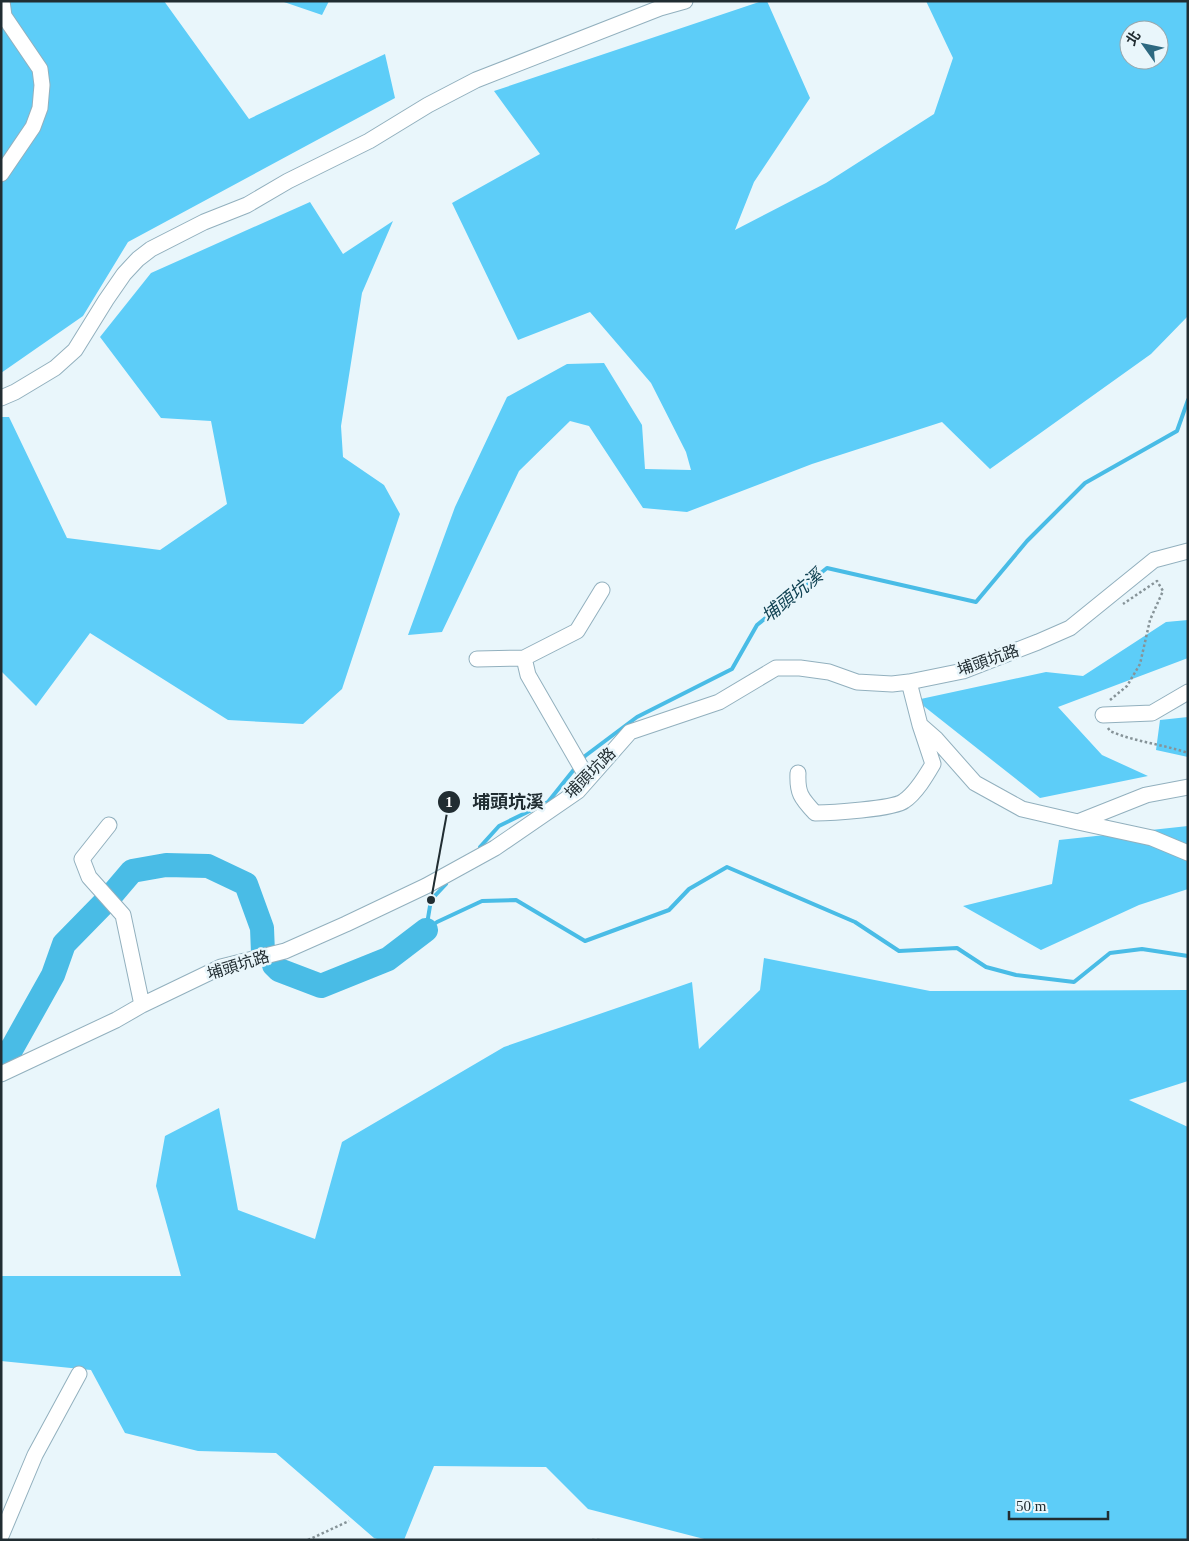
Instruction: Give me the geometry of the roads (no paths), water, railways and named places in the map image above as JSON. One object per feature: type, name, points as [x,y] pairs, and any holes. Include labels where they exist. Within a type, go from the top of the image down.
[{"type":"street","points":[[1,174],[33,127],[40,108],[42,86],[40,69],[4,16],[2,1]]},
{"type":"street","points":[[1,398],[15,392],[55,368],[75,350],[124,274],[151,249],[204,222],[247,205],[288,181],[369,141],[428,105],[476,80],[660,8],[685,1]]},
{"type":"street","name":"埔頭坑路","points":[[1,1074],[116,1020],[142,1005],[221,967],[285,951],[305,943],[426,886],[496,848],[578,791],[586,775],[630,732],[719,702],[776,668],[800,668],[829,672],[857,682],[892,684],[963,671],[1070,628],[1154,560],[1188,551]]},
{"type":"street","points":[[477,659],[524,658],[577,631],[602,590]]},
{"type":"street","points":[[524,658],[528,675],[586,775]]},
{"type":"street","points":[[798,773],[797,788],[803,800],[814,813],[832,813],[883,807],[904,802],[924,780],[933,764],[920,725],[909,682]]},
{"type":"street","points":[[1103,715],[1152,714],[1188,692]]},
{"type":"street","points":[[920,725],[936,739],[975,783],[1022,809],[1152,838],[1188,853]]},
{"type":"street","points":[[1078,822],[1146,795],[1188,787]]},
{"type":"street","points":[[109,826],[82,859],[89,877],[123,915],[142,1005]]},
{"type":"street","points":[[1,1536],[35,1454],[79,1374]]},
{"type":"waterway","name":"埔頭坑溪","points":[[582,760],[637,717],[732,669],[757,625],[827,568],[976,602],[1027,541],[1085,483],[1177,431],[1188,400]]},
{"type":"waterway","name":"埔頭坑溪","points":[[480,847],[499,826],[548,802],[576,767]]},
{"type":"waterway","name":"埔頭坑溪","points":[[1,1054],[11,1050],[53,975],[64,944],[109,898],[132,871],[166,865],[208,866],[246,884],[262,928],[263,953]]},
{"type":"waterway","points":[[426,930],[437,922],[482,901],[516,900],[585,941],[669,910],[689,889],[727,867],[855,922],[899,951],[957,948],[986,967],[1016,975],[1074,982],[1110,953],[1142,949],[1188,956]]},
{"type":"waterway","name":"埔頭坑溪","points":[[426,930],[431,900],[446,884]]},
{"type":"waterway","name":"埔頭坑溪","points":[[274,965],[279,970],[321,986],[388,959],[426,930]]},
{"type":"place","name":"埔頭坑溪","points":[[431,900]]}]
